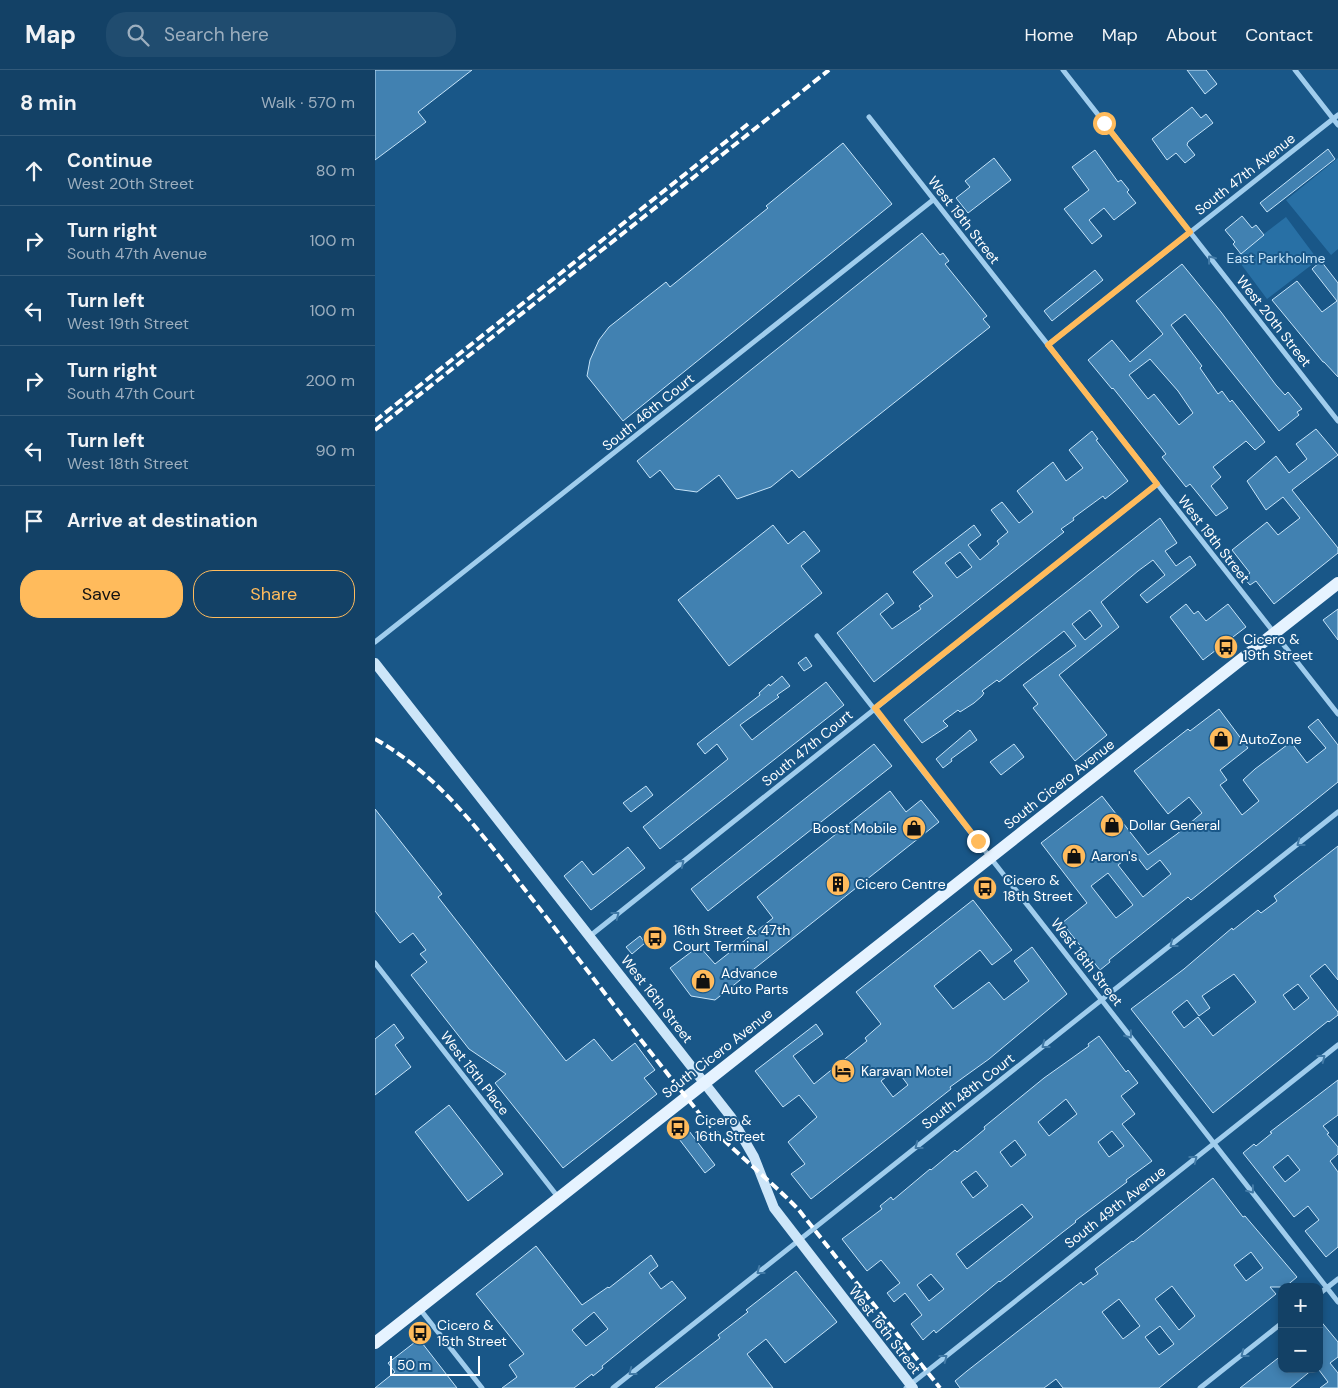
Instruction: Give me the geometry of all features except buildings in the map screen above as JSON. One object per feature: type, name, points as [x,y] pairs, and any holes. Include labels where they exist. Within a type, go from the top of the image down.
[{"type":"main road","name":"South Cicero Avenue","points":[[375,1343],[1338,583]]},
{"type":"street","name":"West 20th Street","points":[[1063,70],[1338,421]]},
{"type":"street","points":[[1295,70],[1338,125]]},
{"type":"street","name":"South 47th Avenue","points":[[1048,345],[1338,114]]},
{"type":"street","name":"West 19th Street","points":[[869,117],[1338,714]]},
{"type":"street","name":"South 46th Court","points":[[375,642],[933,200]]},
{"type":"street","name":"South 47th Court","points":[[589,936],[1157,484]]},
{"type":"street","name":"West 18th Street","points":[[817,636],[1338,1302]]},
{"type":"street","name":"West 16th Street","points":[[375,663],[731,1117],[754,1156],[773,1208],[910,1387]]},
{"type":"street","name":"South 48th Court","points":[[613,1388],[1338,812]]},
{"type":"street","name":"West 15th Place","points":[[375,963],[558,1198]]},
{"type":"street","name":"South 49th Avenue","points":[[910,1387],[1338,1044]]},
{"type":"street","points":[[1323,1290],[1338,1279]]},
{"type":"street","points":[[419,1308],[482,1388]]},
{"type":"street","points":[[1200,1388],[1278,1326]]},
{"type":"green space","name":"East Parkholme","points":[[1338,158],[1338,249],[1331,255],[1286,200]]},
{"type":"green space","name":"East Parkholme","points":[[1286,217],[1318,260],[1267,299],[1235,256]]},
{"type":"railway","points":[[375,430],[829,70]]},
{"type":"railway","points":[[375,421],[748,124]]},
{"type":"railway","points":[[375,739],[423,773],[465,815],[485,838],[703,1118],[798,1209],[940,1388]]},
{"type":"place","name":"Cicero & 19th Street","points":[[1226,647]]},
{"type":"place","name":"AutoZone","points":[[1221,739]]},
{"type":"place","name":"Dollar General","points":[[1112,825]]},
{"type":"place","name":"Boost Mobile","points":[[914,828]]},
{"type":"place","name":"Aaron's","points":[[1074,856]]},
{"type":"place","name":"Cicero Centre","points":[[838,884]]},
{"type":"place","name":"Cicero & 18th Street","points":[[985,888]]},
{"type":"place","name":"16th Street & 47th Court Terminal","points":[[655,938]]},
{"type":"place","name":"Advance Auto Parts","points":[[703,981]]},
{"type":"place","name":"Karavan Motel","points":[[843,1071]]},
{"type":"place","name":"Cicero & 16th Street","points":[[678,1128]]},
{"type":"place","name":"Cicero & 15th Street","points":[[420,1333]]},
{"type":"route","points":[[978,841],[875,708],[1157,484],[1048,345],[1190,232],[1104,123]]}]
